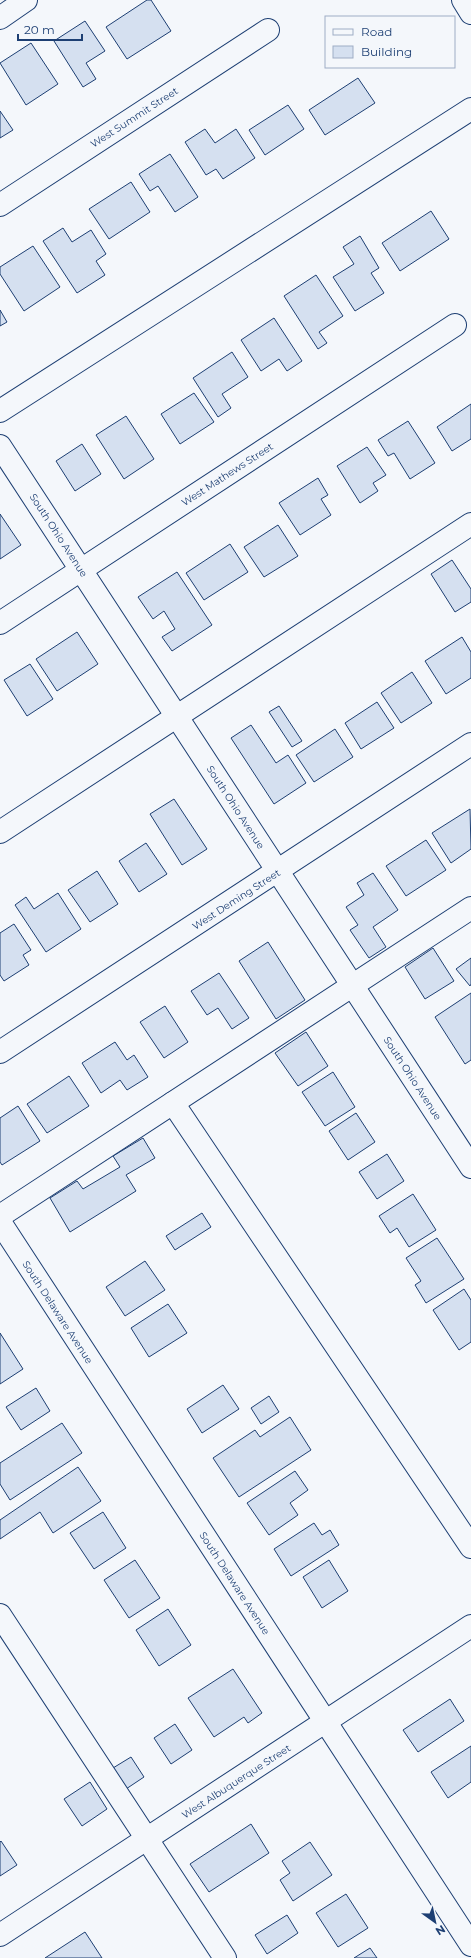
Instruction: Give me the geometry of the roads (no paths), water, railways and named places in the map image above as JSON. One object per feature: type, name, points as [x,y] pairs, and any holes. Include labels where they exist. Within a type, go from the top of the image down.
[{"type":"street","points":[[0,18],[26,0]]},
{"type":"street","points":[[463,0],[471,13]]},
{"type":"street","name":"West Summit Street","points":[[0,205],[268,30]]},
{"type":"street","points":[[0,412],[471,109]]},
{"type":"street","name":"West Mathews Street","points":[[0,623],[455,325]]},
{"type":"street","name":"South Ohio Avenue","points":[[0,446],[471,1167]]},
{"type":"street","points":[[0,832],[471,524]]},
{"type":"street","name":"West Deming Street","points":[[0,1052],[471,744]]},
{"type":"street","points":[[0,1216],[471,908]]},
{"type":"street","points":[[173,1103],[471,1547]]},
{"type":"street","name":"South Delaware Avenue","points":[[0,1222],[471,1944]]},
{"type":"street","points":[[0,1615],[225,1958]]},
{"type":"street","name":"West Albuquerque Street","points":[[0,1935],[471,1626]]}]
